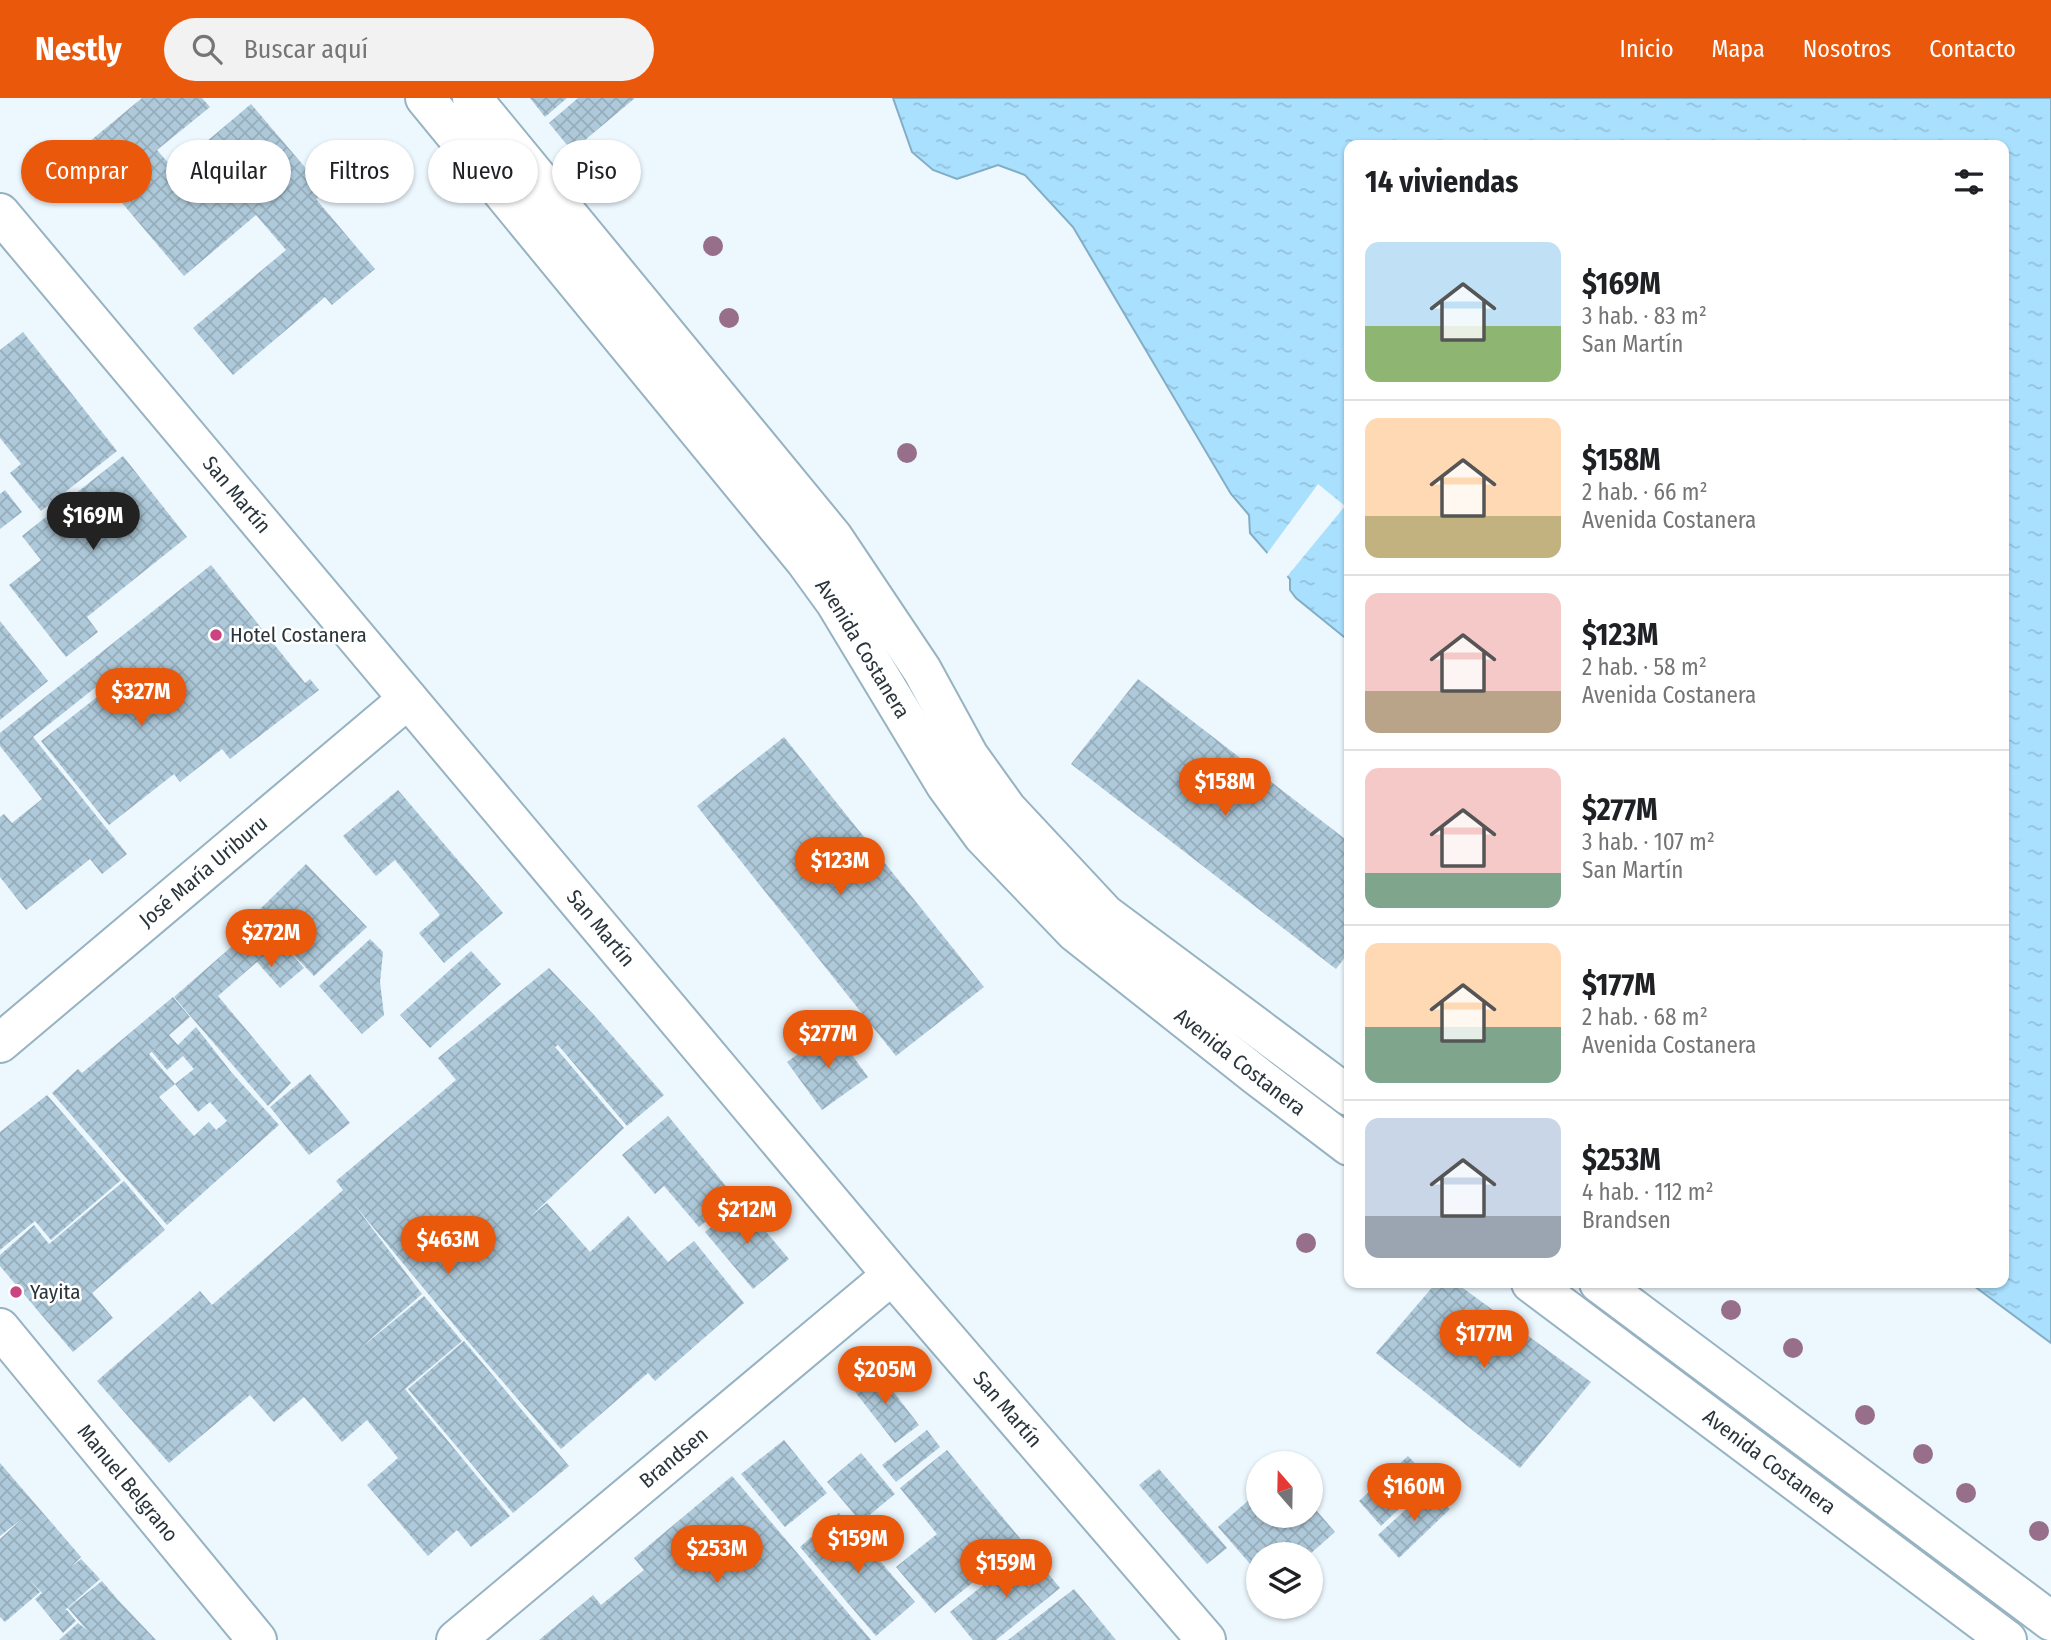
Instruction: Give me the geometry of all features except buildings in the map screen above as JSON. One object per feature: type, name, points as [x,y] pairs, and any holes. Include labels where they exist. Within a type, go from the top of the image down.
[{"type":"main road","name":"Avenida Costanera","points":[[425,98],[806,562],[835,603],[945,784],[983,836],[1075,932],[1344,1142]]},
{"type":"main road","name":"Avenida Costanera","points":[[472,98],[833,537],[922,670],[969,756],[1007,808],[1105,914],[1344,1092]]},
{"type":"main road","name":"San Martín","points":[[0,213],[892,1275],[1206,1640]]},
{"type":"main road","name":"José María Uriburu","points":[[0,1043],[408,699]]},
{"type":"main road","name":"Brandsen","points":[[456,1640],[892,1275]]},
{"type":"main road","name":"Avenida Costanera","points":[[1538,1288],[2007,1640]]},
{"type":"main road","name":"Avenida Costanera","points":[[1605,1288],[2051,1621]]},
{"type":"main road","name":"Manuel Belgrano","points":[[0,1328],[257,1640]]},
{"type":"water","points":[[893,98],[2051,98],[2051,1343],[1977,1288],[2009,1288],[2009,140],[1344,140],[1344,637],[1296,598],[1290,590],[1290,579],[1250,533],[1249,515],[1231,494],[1073,227],[1025,175],[998,165],[957,179],[933,170],[912,152]]},
{"type":"pier","points":[[1318,484],[1344,505],[1285,579],[1266,555]]},
{"type":"place","name":"Hotel Costanera","points":[[216,635]]},
{"type":"place","name":"Yayita","points":[[16,1292]]}]
